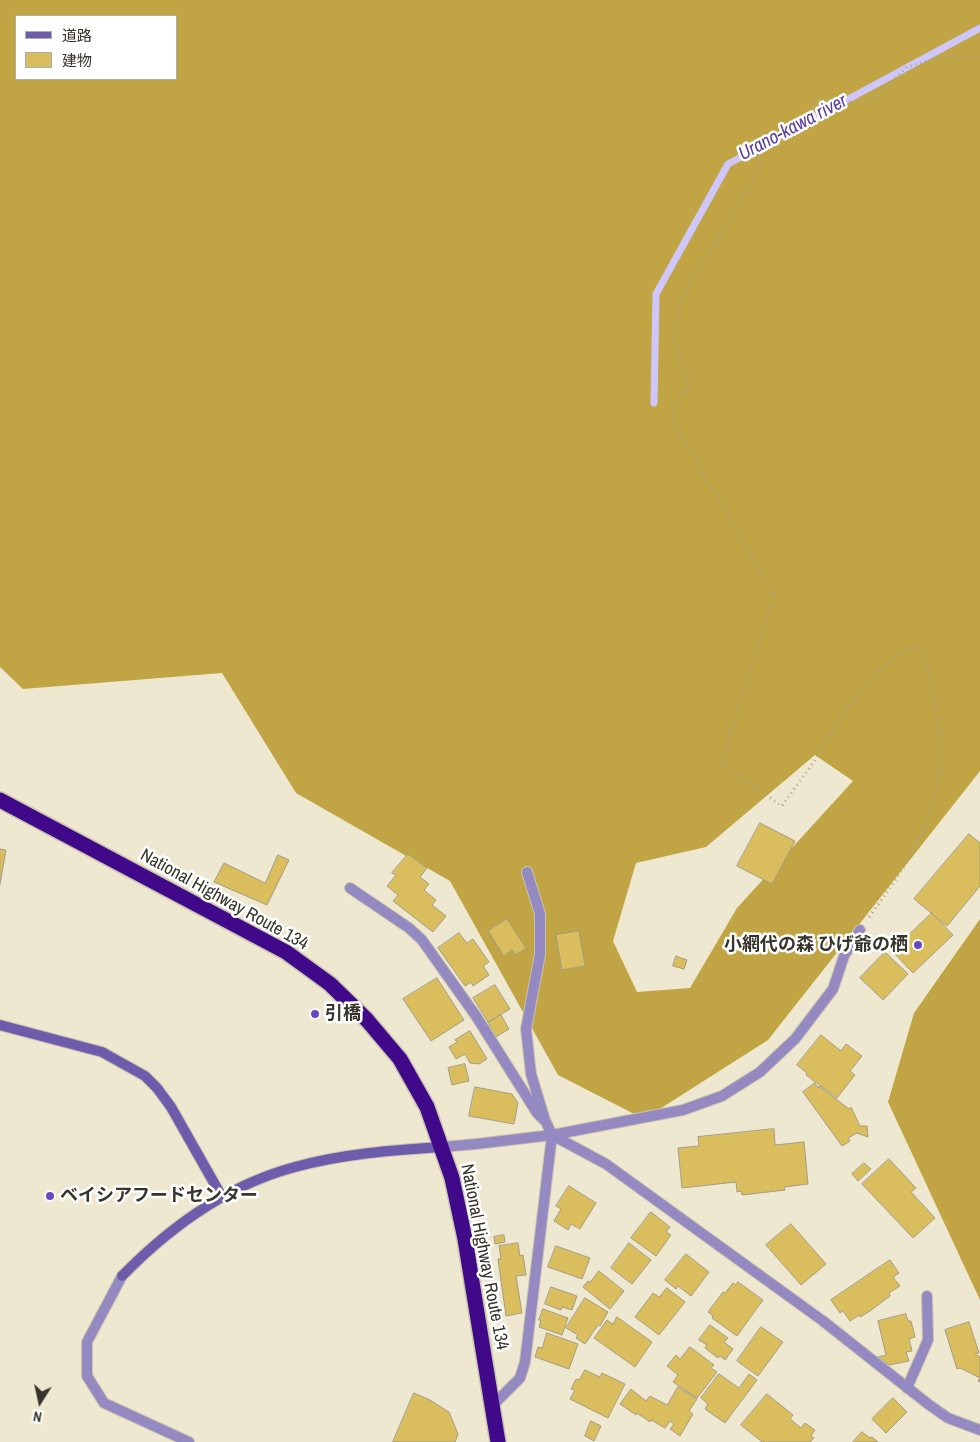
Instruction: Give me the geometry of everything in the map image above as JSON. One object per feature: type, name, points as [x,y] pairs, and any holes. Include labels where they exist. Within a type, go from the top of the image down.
[{"type":"highway","name":"National Highway Route 134","points":[[0,800],[286,952],[330,984],[367,1020],[400,1059],[427,1107],[452,1178],[465,1239],[498,1442]]},
{"type":"street","points":[[492,1406],[520,1378],[525,1362],[552,1135],[531,1074],[526,1029],[540,954],[540,914],[527,872]]},
{"type":"street","points":[[350,888],[409,928],[422,940],[476,1016],[537,1113],[546,1122]]},
{"type":"street","points":[[189,1442],[104,1403],[86,1376],[87,1342],[122,1276],[148,1250],[175,1228],[222,1197],[293,1167],[362,1154],[552,1135],[683,1110],[722,1096],[760,1072],[795,1039],[833,989],[844,956],[860,930]]},
{"type":"street","points":[[0,1025],[102,1052],[145,1076],[171,1107],[222,1197]]},
{"type":"street","points":[[552,1135],[606,1164],[823,1321],[948,1418],[980,1430]]},
{"type":"street","points":[[907,1388],[928,1340],[927,1296]]},
{"type":"path","points":[[860,930],[897,880],[914,851],[929,815],[938,778],[940,768],[940,735],[925,653],[918,647],[906,648],[874,675],[846,708],[813,763],[782,806],[721,764],[774,595],[671,417],[689,384],[673,336],[686,291],[760,167],[754,141],[812,126],[815,101],[869,102],[907,68],[942,57],[980,57]]},
{"type":"shaded area","points":[[0,0],[980,0],[980,771],[768,1040],[644,1119],[558,1075],[450,881],[296,793],[222,673],[23,689],[0,667]],"holes":[[[815,755],[853,781],[737,908],[690,988],[637,992],[613,941],[636,863],[706,847]]]},
{"type":"shaded area","points":[[980,919],[980,1300],[888,1102],[914,1013]]},
{"type":"building","points":[[760,823],[795,841],[772,884],[737,866]]},
{"type":"building","points":[[969,834],[980,843],[980,886],[947,926],[914,899]]},
{"type":"building","points":[[0,849],[6,850],[0,884]]},
{"type":"building","points":[[408,854],[427,868],[420,877],[429,884],[424,890],[436,900],[432,905],[446,916],[433,932],[393,901],[398,895],[387,886],[396,875],[392,873]]},
{"type":"building","points":[[278,855],[289,860],[267,905],[214,882],[224,863],[265,883]]},
{"type":"building","points":[[932,913],[953,935],[913,973],[892,951]]},
{"type":"building","points":[[507,919],[526,948],[516,955],[512,950],[504,956],[488,931]]},
{"type":"building","points":[[579,931],[585,966],[562,970],[556,935]]},
{"type":"building","points":[[459,933],[467,943],[473,939],[489,962],[483,966],[489,975],[473,986],[471,982],[465,986],[438,948]]},
{"type":"building","points":[[885,952],[908,974],[883,1000],[860,978]]},
{"type":"building","points":[[676,956],[687,960],[684,969],[673,966]]},
{"type":"building","points":[[437,978],[464,1020],[431,1041],[403,999]]},
{"type":"building","points":[[495,985],[510,1009],[488,1022],[473,998]]},
{"type":"building","points":[[501,1015],[509,1029],[496,1037],[488,1023]]},
{"type":"building","points":[[470,1031],[487,1059],[479,1064],[470,1063],[465,1054],[456,1059],[449,1047],[457,1042],[455,1040]]},
{"type":"building","points":[[821,1035],[841,1051],[846,1044],[862,1056],[850,1071],[855,1075],[837,1098],[806,1075],[807,1073],[797,1065]]},
{"type":"building","points":[[465,1064],[469,1081],[452,1085],[448,1068]]},
{"type":"building","points":[[815,1083],[818,1088],[819,1086],[849,1109],[851,1107],[860,1126],[867,1126],[868,1137],[857,1133],[848,1138],[850,1141],[842,1146],[803,1092]]},
{"type":"building","points":[[475,1087],[512,1094],[518,1103],[514,1124],[469,1116]]},
{"type":"building","points":[[774,1129],[775,1145],[804,1142],[808,1184],[784,1187],[785,1190],[742,1195],[741,1191],[737,1192],[736,1182],[682,1188],[678,1148],[699,1146],[698,1137]]},
{"type":"building","points":[[889,1159],[916,1188],[911,1192],[935,1218],[913,1238],[862,1184]]},
{"type":"building","points":[[864,1163],[871,1169],[858,1181],[852,1174]]},
{"type":"building","points":[[569,1186],[596,1203],[580,1229],[571,1224],[568,1230],[554,1221],[561,1209],[556,1206]]},
{"type":"building","points":[[651,1212],[670,1227],[666,1232],[671,1235],[656,1256],[631,1238]]},
{"type":"building","points":[[791,1224],[826,1264],[801,1285],[766,1245]]},
{"type":"building","points":[[504,1235],[505,1242],[495,1244],[494,1237]]},
{"type":"building","points":[[518,1243],[520,1256],[523,1255],[526,1275],[516,1276],[522,1313],[506,1316],[498,1259],[501,1259],[499,1246]]},
{"type":"building","points":[[629,1243],[651,1260],[632,1284],[611,1268]]},
{"type":"building","points":[[556,1246],[590,1258],[582,1279],[548,1267]]},
{"type":"building","points":[[686,1254],[709,1272],[691,1296],[678,1286],[676,1289],[665,1280]]},
{"type":"building","points":[[890,1260],[899,1273],[893,1277],[900,1286],[889,1293],[890,1296],[870,1311],[850,1321],[843,1311],[840,1313],[831,1300]]},
{"type":"building","points":[[599,1271],[624,1291],[610,1309],[583,1287]]},
{"type":"building","points":[[738,1282],[763,1300],[737,1336],[712,1318],[713,1316],[708,1312],[723,1292],[725,1293],[733,1283],[736,1285]]},
{"type":"building","points":[[551,1287],[577,1296],[572,1310],[562,1307],[561,1310],[545,1304]]},
{"type":"building","points":[[667,1288],[685,1302],[659,1335],[635,1317],[653,1293],[659,1297]]},
{"type":"building","points":[[585,1298],[608,1312],[600,1326],[598,1325],[585,1344],[576,1338],[578,1335],[566,1328]]},
{"type":"building","points":[[543,1309],[568,1318],[562,1335],[539,1327],[541,1320],[539,1320]]},
{"type":"building","points":[[906,1314],[908,1321],[911,1321],[915,1337],[909,1339],[912,1351],[906,1352],[909,1361],[889,1365],[878,1357],[886,1355],[878,1321]]},
{"type":"building","points":[[617,1317],[652,1342],[635,1367],[594,1338],[607,1320],[613,1324]]},
{"type":"building","points":[[969,1322],[979,1353],[975,1354],[980,1357],[980,1378],[960,1368],[957,1369],[945,1330]]},
{"type":"building","points":[[710,1325],[728,1338],[724,1342],[733,1349],[725,1360],[720,1356],[718,1358],[705,1348],[707,1345],[699,1340]]},
{"type":"building","points":[[761,1327],[783,1342],[758,1376],[737,1361]]},
{"type":"building","points":[[547,1333],[578,1344],[569,1369],[535,1357],[538,1347],[542,1348]]},
{"type":"building","points":[[690,1347],[714,1365],[711,1368],[717,1372],[697,1398],[673,1382],[678,1375],[667,1366],[676,1355],[680,1359]]},
{"type":"building","points":[[585,1370],[600,1377],[602,1373],[625,1384],[608,1418],[570,1399],[575,1390],[571,1389],[576,1379],[579,1380]]},
{"type":"building","points":[[719,1374],[739,1388],[749,1374],[757,1380],[725,1423],[705,1409],[708,1404],[701,1398]]},
{"type":"building","points":[[678,1387],[697,1399],[689,1411],[693,1414],[680,1436],[670,1429],[674,1424],[670,1421],[665,1428],[651,1420],[650,1422],[637,1413],[636,1415],[620,1404],[631,1389],[646,1401],[650,1396],[667,1405]]},
{"type":"building","points":[[414,1393],[449,1412],[458,1434],[455,1442],[393,1442]]},
{"type":"building","points":[[767,1394],[793,1415],[790,1419],[801,1428],[805,1423],[815,1430],[811,1436],[814,1438],[810,1442],[762,1442],[741,1425]]},
{"type":"building","points":[[893,1398],[907,1412],[886,1433],[872,1419]]},
{"type":"building","points":[[591,1421],[601,1426],[594,1441],[585,1436]]},
{"type":"building","points":[[862,1432],[870,1438],[872,1437],[878,1442],[853,1442]]},
{"type":"waterway","name":"Urano-kawa river","points":[[654,403],[656,294],[728,164],[980,28]]},
{"type":"place","name":"小網代の森 ひげ爺の栖","points":[[918,945]]},
{"type":"place","name":"引橋","points":[[315,1014]]},
{"type":"place","name":"ベイシアフードセンター","points":[[50,1196]]}]
